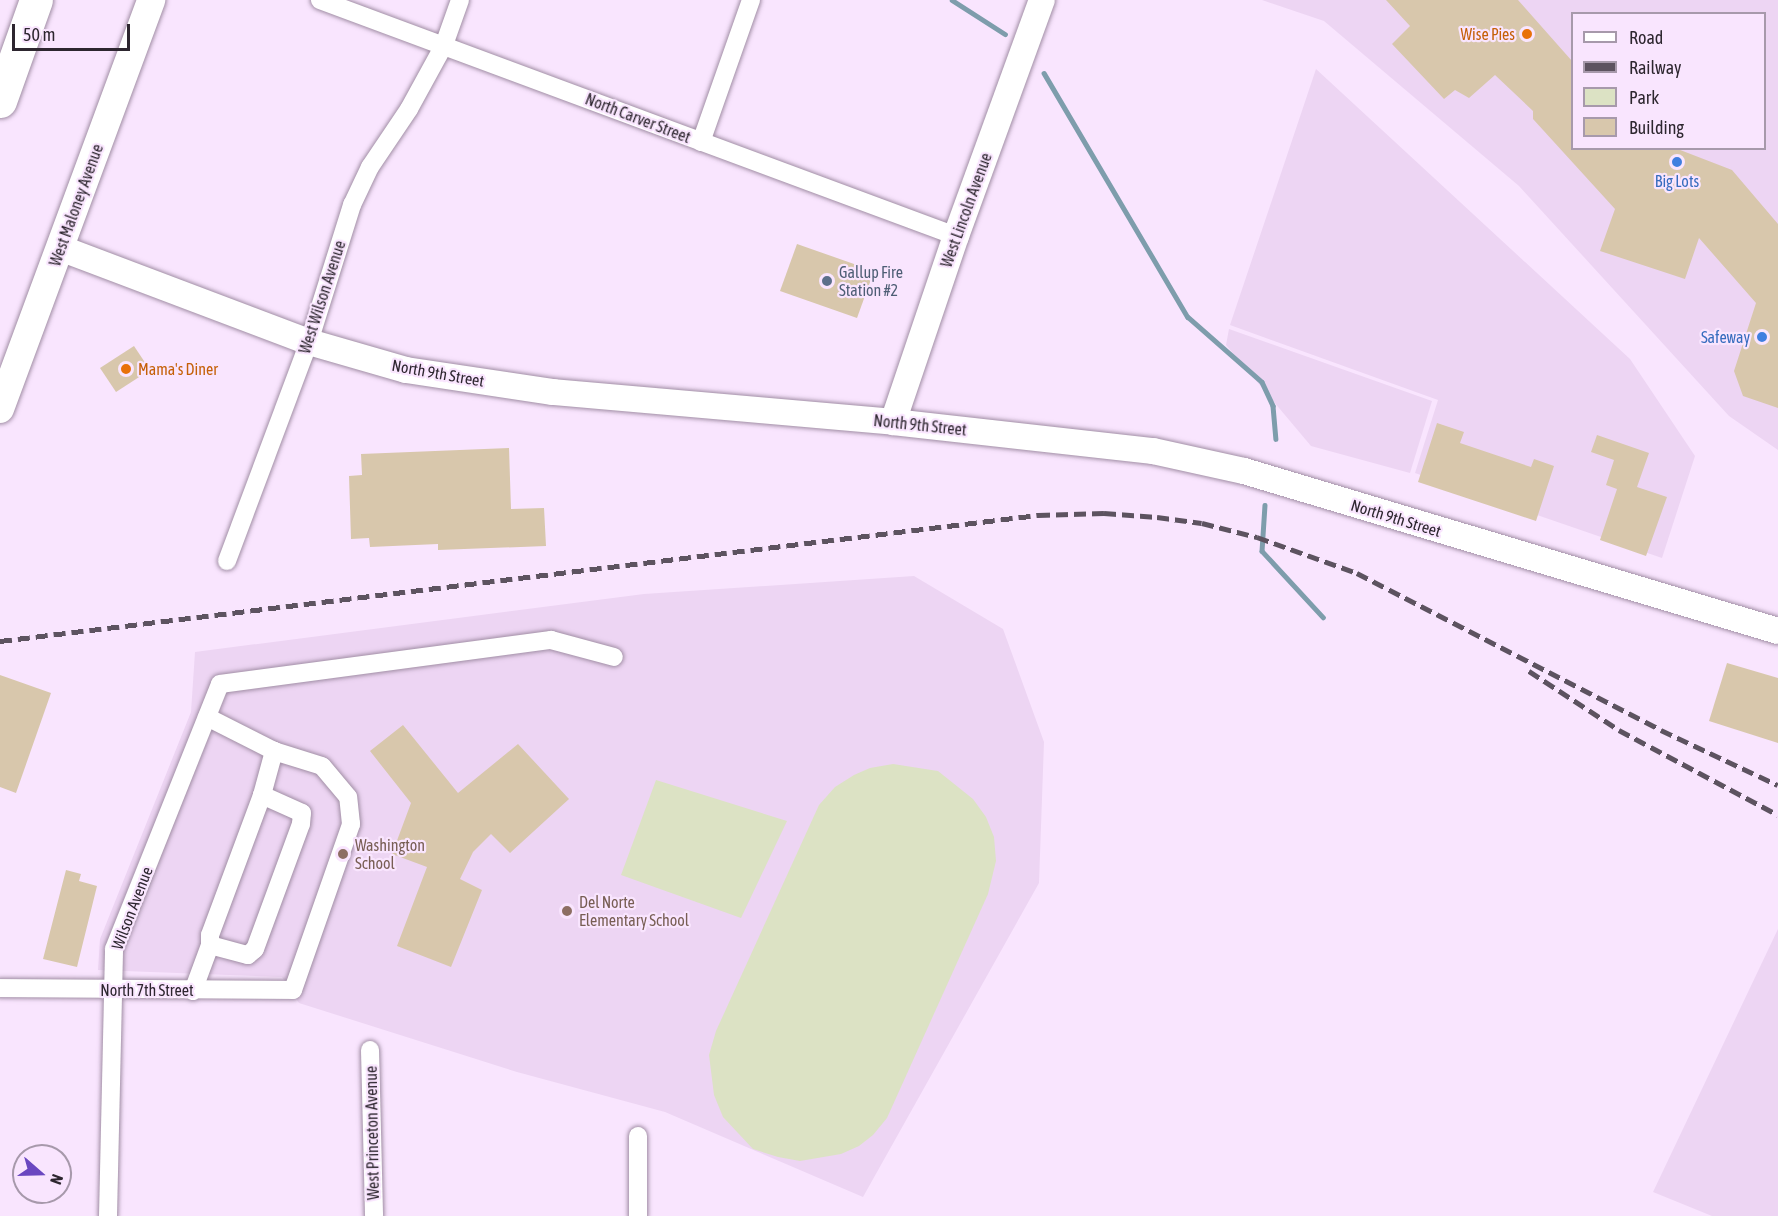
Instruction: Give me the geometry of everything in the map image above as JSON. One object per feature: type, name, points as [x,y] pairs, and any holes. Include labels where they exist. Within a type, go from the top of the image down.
[{"type":"highway","points":[[0,101],[36,0]]},
{"type":"highway","points":[[12,65],[43,0]]},
{"type":"main road","name":"West Maloney Avenue","points":[[0,409],[151,0]]},
{"type":"main road","name":"West Lincoln Avenue","points":[[893,422],[956,236],[1042,0]]},
{"type":"main road","name":"North 9th Street","points":[[60,248],[309,342],[406,370],[553,392],[893,422],[1153,450],[1233,469],[1778,631]]},
{"type":"street","name":"North Carver Street","points":[[320,0],[956,236]]},
{"type":"street","name":"West Wilson Avenue","points":[[227,561],[309,342],[352,205],[370,167],[409,109],[444,45],[460,0]]},
{"type":"street","points":[[701,142],[752,0]]},
{"type":"street","name":"Wilson Avenue","points":[[108,1216],[114,949],[220,684],[551,640],[614,657]]},
{"type":"street","points":[[194,990],[210,945],[210,935],[262,795],[274,751],[207,717]]},
{"type":"street","name":"North 7th Street","points":[[0,988],[293,990],[339,864],[351,824],[351,812],[348,797],[322,766],[274,751]]},
{"type":"street","points":[[210,945],[248,955],[255,949],[301,824],[302,813],[262,795]]},
{"type":"street","name":"West Princeton Avenue","points":[[370,1050],[374,1216]]},
{"type":"street","points":[[638,1136],[638,1216]]},
{"type":"shaded area","points":[[1262,0],[1778,0],[1778,450],[1729,416],[1519,186],[1324,21]]},
{"type":"shaded area","points":[[1316,69],[1630,359],[1695,456],[1662,558],[1415,473],[1438,400],[1230,325]]},
{"type":"shaded area","points":[[1229,329],[1432,401],[1410,473],[1311,446],[1226,345]]},
{"type":"shaded area","name":"Del Norte Elementary School","points":[[914,576],[1003,629],[1044,742],[1039,883],[863,1197],[665,1112],[517,1072],[299,1003],[282,977],[98,970],[100,939],[191,712],[195,652],[644,594]]},
{"type":"shaded area","points":[[1778,929],[1778,1216],[1712,1216],[1653,1192]]},
{"type":"green space","points":[[893,764],[938,771],[973,799],[986,817],[994,837],[996,861],[988,894],[887,1118],[873,1135],[859,1146],[841,1154],[800,1161],[753,1149],[723,1117],[714,1095],[709,1055],[716,1031],[819,805],[835,787],[854,775],[870,768]]},
{"type":"green space","points":[[656,780],[787,821],[741,918],[621,875]]},
{"type":"building","points":[[1386,0],[1518,0],[1571,60],[1571,150],[1680,150],[1732,170],[1778,224],[1778,408],[1743,396],[1734,371],[1756,303],[1699,238],[1685,279],[1600,251],[1615,209],[1533,119],[1533,111],[1495,75],[1469,98],[1455,90],[1444,99],[1392,44],[1410,26]]},
{"type":"building","name":"Gallup Fire Station #2","points":[[797,244],[874,271],[857,318],[780,291]]},
{"type":"building","points":[[134,346],[150,370],[116,392],[100,368]]},
{"type":"building","points":[[1437,423],[1464,432],[1460,443],[1531,467],[1534,459],[1554,466],[1536,521],[1418,482]]},
{"type":"building","points":[[1597,435],[1649,453],[1637,487],[1667,497],[1646,556],[1600,540],[1617,489],[1606,485],[1614,460],[1591,452]]},
{"type":"building","points":[[509,448],[511,509],[544,508],[546,546],[438,550],[438,544],[370,547],[369,538],[351,539],[349,476],[362,475],[361,454]]},
{"type":"building","points":[[1727,663],[1778,678],[1778,743],[1709,721]]},
{"type":"building","points":[[0,675],[51,693],[16,793],[0,787]]},
{"type":"building","name":"Washington School","points":[[403,725],[458,793],[518,744],[569,799],[510,853],[491,834],[473,852],[460,879],[482,890],[451,967],[397,946],[427,867],[392,854],[411,803],[370,751]]},
{"type":"building","points":[[66,870],[81,874],[79,881],[97,886],[77,967],[43,959]]},
{"type":"waterway","points":[[952,0],[1005,34]]},
{"type":"waterway","points":[[1044,73],[1188,317],[1262,382],[1273,406],[1276,439]]},
{"type":"waterway","points":[[1265,505],[1262,551],[1323,617]]},
{"type":"railway","points":[[0,641],[1038,515],[1104,513],[1157,517],[1202,523],[1257,537],[1357,573],[1661,730],[1778,785]]},
{"type":"railway","points":[[1529,671],[1619,730],[1778,815]]},
{"type":"place","name":"Wise Pies","points":[[1527,34]]},
{"type":"place","name":"Big Lots","points":[[1677,162]]},
{"type":"place","name":"Gallup Fire Station #2","points":[[827,281]]},
{"type":"place","name":"Safeway","points":[[1762,337]]},
{"type":"place","name":"Mama's Diner","points":[[126,369]]},
{"type":"place","name":"Washington School","points":[[343,854]]},
{"type":"place","name":"Del Norte Elementary School","points":[[567,911]]}]
